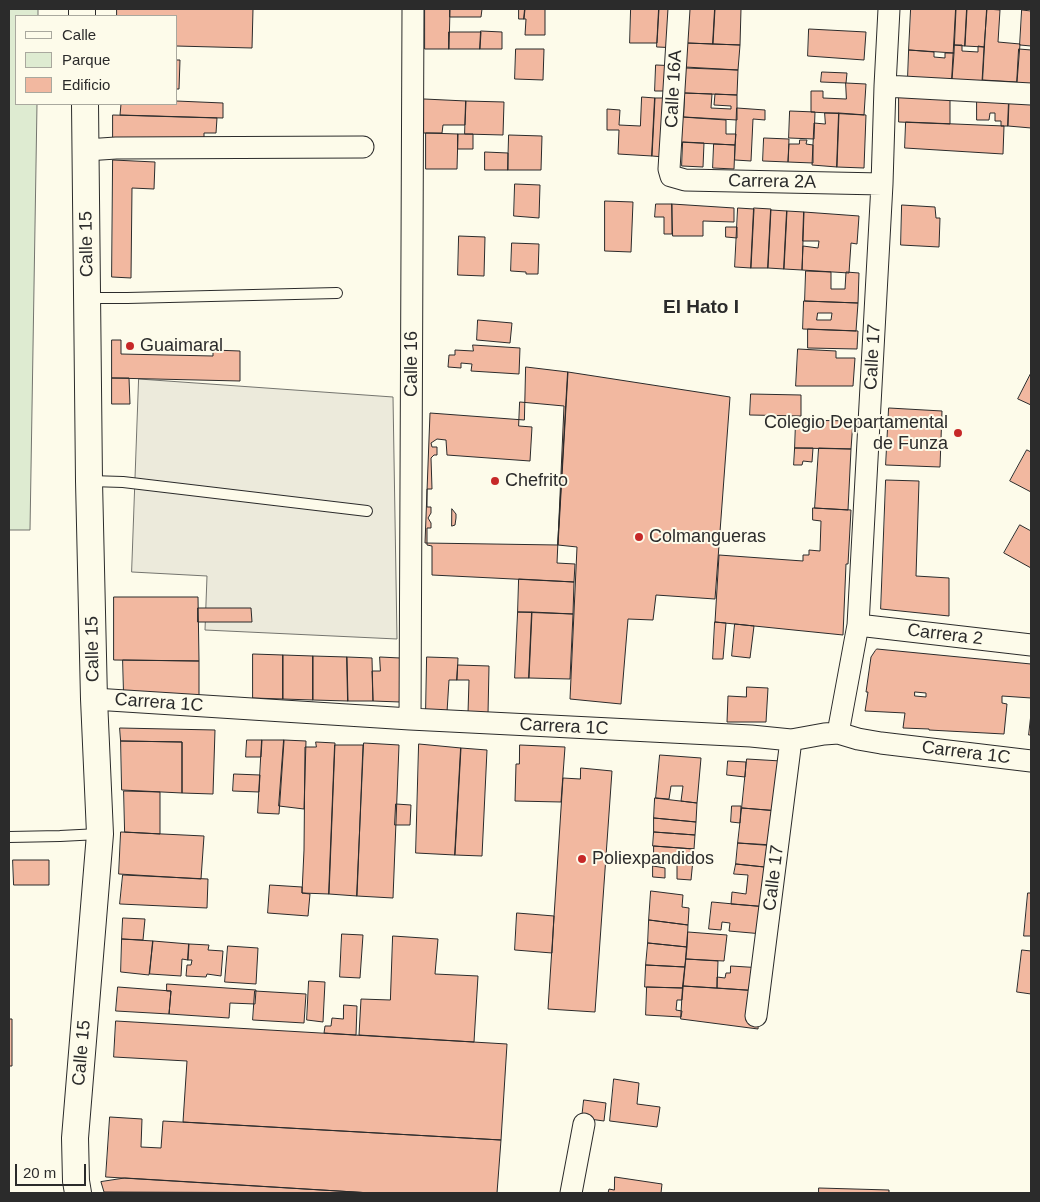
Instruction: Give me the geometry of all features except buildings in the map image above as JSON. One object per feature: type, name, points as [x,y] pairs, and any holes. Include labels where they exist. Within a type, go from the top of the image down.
[{"type":"street","name":"Calle 16","points":[[410,719],[413,9]]},
{"type":"street","name":"Calle 16A","points":[[669,169],[679,9]]},
{"type":"street","name":"Calle 17","points":[[838,733],[858,625],[882,184],[889,9]]},
{"type":"street","points":[[885,86],[1031,94]]},
{"type":"street","name":"Calle 15","points":[[78,1193],[75,1138],[100,834],[94,699],[89,481],[85,105]]},
{"type":"street","points":[[86,150],[363,146]]},
{"type":"street","name":"Carrera 2A","points":[[669,169],[670,176],[685,180],[882,184]]},
{"type":"street","name":"Carrera 2","points":[[858,625],[1031,645]]},
{"type":"street","name":"Carrera 1C","points":[[94,699],[410,719],[751,736],[791,740],[838,733],[881,743],[1031,761]]},
{"type":"street","name":"Calle 17","points":[[756,1016],[791,740]]},
{"type":"street","points":[[571,1193],[584,1124]]},
{"type":"lane","points":[[87,298],[337,293]]},
{"type":"lane","points":[[89,481],[123,482],[367,511]]},
{"type":"lane","points":[[9,836],[100,834]]},
{"type":"green space","points":[[9,9],[38,9],[38,15],[15,15],[15,105],[37,105],[30,530],[9,530]]},
{"type":"shaded area","points":[[139,379],[393,397],[397,639],[205,630],[207,576],[132,572]]},
{"type":"place","name":"Guaimaral","points":[[130,346]]},
{"type":"place","name":"Colegio Departamental de Funza","points":[[958,433]]},
{"type":"place","name":"Chefrito","points":[[495,481]]},
{"type":"place","name":"Colmangueras","points":[[639,537]]},
{"type":"place","name":"Poliexpandidos","points":[[582,859]]},
{"type":"district","name":"El Hato I","points":[[701,308]]}]
